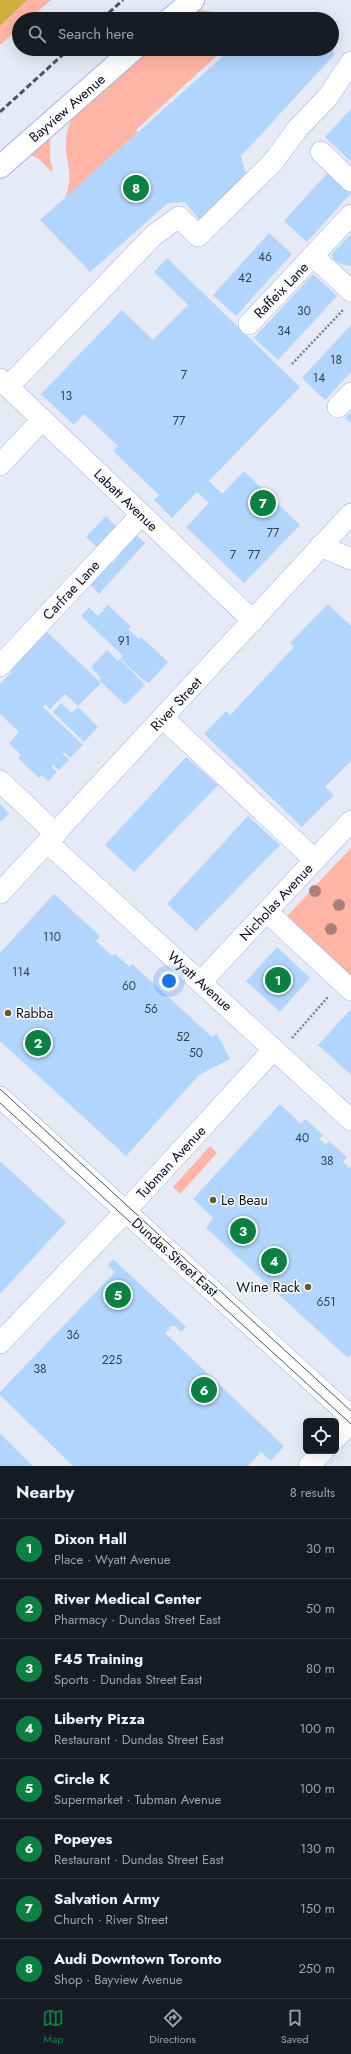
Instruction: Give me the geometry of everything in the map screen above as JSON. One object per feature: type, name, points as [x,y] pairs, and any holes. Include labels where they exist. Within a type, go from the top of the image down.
[{"type":"main road","points":[[178,12],[193,0]]},
{"type":"main road","name":"Bayview Avenue","points":[[0,167],[126,56]]},
{"type":"street","points":[[4,383],[154,235],[179,217],[198,236],[273,162],[298,128],[327,98],[351,62]]},
{"type":"street","points":[[321,152],[351,181]]},
{"type":"street","name":"Raffeix Lane","points":[[249,324],[351,215]]},
{"type":"street","name":"Raffeix Lane","points":[[313,256],[348,299]]},
{"type":"street","name":"Labatt Avenue","points":[[4,383],[253,620]]},
{"type":"street","points":[[0,465],[42,420]]},
{"type":"street","name":"Carfrae Lane","points":[[0,666],[141,514]]},
{"type":"street","name":"River Street","points":[[0,893],[52,839],[351,514]]},
{"type":"street","points":[[320,546],[351,559]]},
{"type":"street","points":[[163,718],[315,860]]},
{"type":"street","name":"Wyatt Avenue","points":[[0,781],[52,839],[201,982],[281,1046],[351,1120]]},
{"type":"street","name":"Nicholas Avenue","points":[[201,982],[351,821]]},
{"type":"street","points":[[267,912],[347,986]]},
{"type":"street","name":"Tubman Avenue","points":[[0,1343],[281,1046]]},
{"type":"street","name":"Dundas Street East","points":[[0,1097],[351,1417]]},
{"type":"street","points":[[339,1435],[351,1422]]},
{"type":"street","points":[[308,1466],[320,1454]]},
{"type":"path","points":[[292,364],[348,299]]},
{"type":"path","points":[[281,1046],[347,986]]},
{"type":"shaded area","points":[[0,0],[27,0],[15,12],[12,12],[12,14],[0,26]]},
{"type":"shaded area","points":[[27,0],[51,0],[37,12],[15,12]]},
{"type":"shaded area","points":[[200,10],[215,12],[191,12]]},
{"type":"shaded area","points":[[12,14],[12,34],[0,45],[0,26]]},
{"type":"shaded area","points":[[137,56],[216,56],[136,130],[138,132],[65,198],[69,182],[66,141],[69,127],[75,114],[85,101],[109,78]]},
{"type":"shaded area","points":[[50,131],[50,158],[53,170],[51,171],[39,159],[27,153]]},
{"type":"shaded area","points":[[351,848],[351,978],[289,921],[288,915]]},
{"type":"shaded area","points":[[210,1146],[217,1153],[180,1194],[173,1187]]},
{"type":"building","points":[[223,56],[333,56],[241,156],[247,179],[200,221],[185,202],[168,203],[90,272],[40,220]]},
{"type":"building","points":[[351,109],[351,162],[325,137]]},
{"type":"building","points":[[331,169],[351,188],[351,193],[307,242],[284,221]]},
{"type":"building","points":[[269,233],[292,254],[236,316],[213,295]]},
{"type":"building","points":[[351,234],[351,266],[343,265],[334,260],[332,254]]},
{"type":"building","points":[[167,258],[300,387],[209,481],[222,494],[244,471],[300,525],[244,583],[186,527],[209,503],[197,492],[172,518],[154,500],[159,495],[113,451],[118,446],[84,414],[74,425],[41,394],[122,310],[153,340],[188,305],[154,272]]},
{"type":"building","points":[[313,274],[337,296],[278,360],[254,338]]},
{"type":"building","points":[[351,325],[351,372],[325,400],[302,378]]},
{"type":"building","points":[[351,412],[351,423],[345,418]]},
{"type":"building","points":[[106,516],[118,528],[98,548],[86,537]]},
{"type":"building","points":[[134,533],[145,543],[99,594],[87,581],[100,566],[113,563],[120,554],[117,551]]},
{"type":"building","points":[[328,604],[351,626],[351,761],[325,787],[334,795],[302,827],[204,734],[226,711],[230,715],[294,647],[290,643]]},
{"type":"building","points":[[108,605],[131,627],[128,629],[139,639],[141,637],[168,662],[149,683],[142,679],[120,658],[123,656],[81,616],[89,607],[98,616]]},
{"type":"building","points":[[46,631],[101,683],[78,706],[65,694],[50,709],[45,704],[43,707],[83,745],[70,758],[64,752],[63,754],[69,760],[59,770],[53,765],[51,767],[57,772],[48,781],[42,775],[39,778],[18,758],[21,755],[9,743],[19,732],[0,714],[0,684],[12,672],[9,669]]},
{"type":"building","points":[[107,650],[118,661],[120,659],[145,685],[125,705],[99,680],[101,678],[91,667]]},
{"type":"building","points":[[61,703],[72,713],[78,707],[98,727],[84,742],[53,712]]},
{"type":"building","points":[[186,757],[218,785],[134,872],[105,845]]},
{"type":"building","points":[[0,804],[9,814],[2,821],[0,821]]},
{"type":"building","points":[[248,816],[280,845],[196,931],[167,904]]},
{"type":"building","points":[[54,894],[100,936],[96,941],[112,956],[115,954],[130,967],[132,964],[212,1037],[217,1034],[230,1059],[199,1075],[126,1156],[0,1041],[0,953]]},
{"type":"building","points":[[277,947],[310,978],[280,1012],[246,981]]},
{"type":"building","points":[[351,1009],[351,1075],[318,1045]]},
{"type":"building","points":[[280,1104],[301,1124],[305,1119],[323,1135],[319,1139],[326,1145],[329,1141],[347,1157],[343,1162],[349,1168],[351,1166],[351,1354],[348,1358],[206,1228],[213,1218],[193,1199]]},
{"type":"building","points":[[0,1161],[66,1222],[0,1294]]},
{"type":"building","points":[[113,1259],[186,1327],[181,1332],[173,1325],[165,1333],[284,1446],[271,1461],[261,1452],[248,1466],[73,1466],[0,1395],[0,1392],[115,1272],[108,1265]]},
{"type":"building","points":[[0,1433],[33,1466],[0,1466]]},
{"type":"tram line","points":[[0,1089],[351,1411]]},
{"type":"tram line","points":[[0,1103],[351,1424]]},
{"type":"railway","points":[[110,12],[123,0]]},
{"type":"railway","points":[[0,112],[61,56]]},
{"type":"place","name":"Audi Downtown Toronto","points":[[136,188]]},
{"type":"place","name":"Salvation Army","points":[[263,503]]},
{"type":"place","name":"Dixon Hall","points":[[278,980]]},
{"type":"place","name":"Rabba","points":[[8,1013]]},
{"type":"place","name":"River Medical Center","points":[[38,1043]]},
{"type":"place","name":"Le Beau","points":[[213,1200]]},
{"type":"place","name":"F45 Training","points":[[243,1231]]},
{"type":"place","name":"Liberty Pizza","points":[[274,1261]]},
{"type":"place","name":"Wine Rack","points":[[308,1287]]},
{"type":"place","name":"Circle K","points":[[118,1295]]},
{"type":"place","name":"Popeyes","points":[[204,1390]]}]
